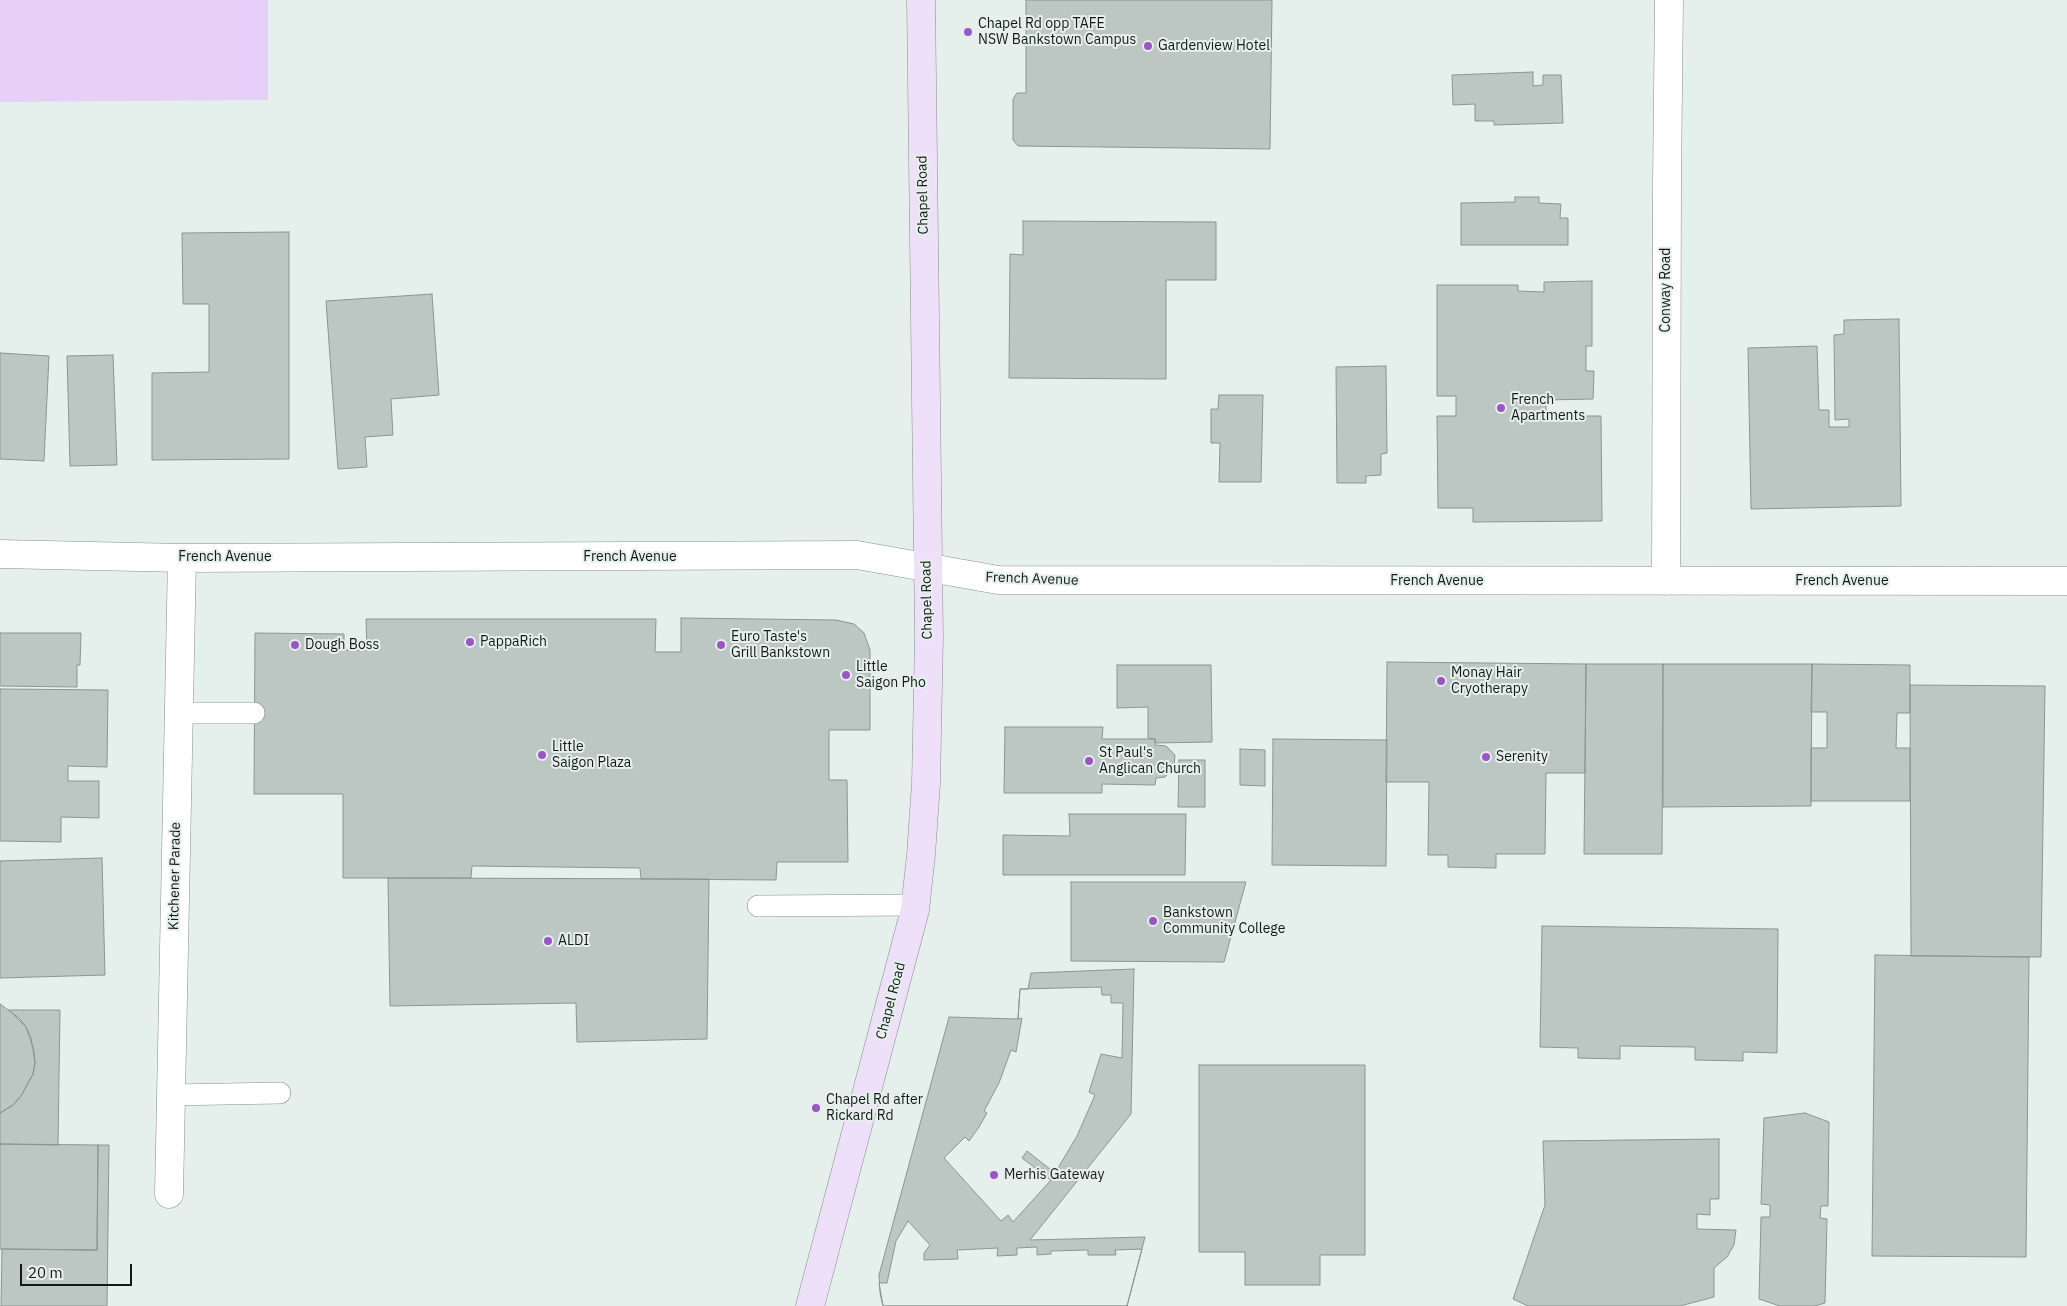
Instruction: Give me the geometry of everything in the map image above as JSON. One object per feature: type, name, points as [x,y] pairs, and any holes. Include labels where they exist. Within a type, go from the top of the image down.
[{"type":"main road","name":"Chapel Road","points":[[810,1306],[916,905],[926,782],[929,637],[926,568],[921,0]]},
{"type":"street","name":"Conway Road","points":[[1666,581],[1666,183],[1670,0]]},
{"type":"street","name":"French Avenue","points":[[0,554],[182,558],[857,555],[998,580],[2067,581]]},
{"type":"street","name":"Kitchener Parade","points":[[169,1194],[182,558]]},
{"type":"lane","points":[[178,713],[254,714]]},
{"type":"lane","points":[[758,906],[916,905]]},
{"type":"lane","points":[[171,1095],[280,1093]]},
{"type":"shaded area","points":[[0,0],[268,0],[268,100],[0,102]]},
{"type":"building","name":"Gardenview Hotel","points":[[1026,0],[1272,0],[1270,149],[1018,146],[1013,140],[1013,99],[1017,93],[1026,93]]},
{"type":"building","points":[[1533,72],[1533,86],[1543,85],[1543,75],[1561,75],[1563,123],[1494,125],[1494,121],[1475,121],[1475,104],[1453,105],[1452,75]]},
{"type":"building","points":[[1515,197],[1539,197],[1539,203],[1561,204],[1560,218],[1568,218],[1568,245],[1461,245],[1461,203],[1515,202]]},
{"type":"building","points":[[1023,221],[1216,222],[1216,280],[1166,280],[1166,379],[1009,378],[1010,254],[1023,255]]},
{"type":"building","points":[[289,232],[289,459],[152,460],[152,373],[209,372],[209,304],[183,304],[182,233]]},
{"type":"building","name":"French Apartments","points":[[1592,281],[1592,346],[1586,346],[1586,371],[1594,371],[1593,399],[1546,400],[1546,416],[1601,416],[1602,521],[1473,522],[1473,508],[1438,508],[1437,416],[1456,416],[1456,396],[1437,396],[1437,285],[1518,285],[1518,291],[1544,292],[1544,282]]},
{"type":"building","points":[[432,294],[439,395],[391,399],[393,435],[365,437],[367,467],[338,469],[326,301]]},
{"type":"building","points":[[1899,319],[1901,506],[1751,509],[1748,348],[1817,346],[1819,410],[1829,410],[1829,427],[1849,427],[1849,419],[1835,420],[1834,335],[1844,334],[1844,320]]},
{"type":"building","points":[[0,353],[49,356],[44,461],[0,459]]},
{"type":"building","points":[[113,355],[117,465],[70,466],[67,356]]},
{"type":"building","points":[[1386,366],[1387,453],[1381,454],[1381,475],[1366,476],[1366,483],[1337,483],[1336,367]]},
{"type":"building","points":[[1219,395],[1263,395],[1261,482],[1219,482],[1220,443],[1211,443],[1211,409],[1218,409]]},
{"type":"building","name":"Little Saigon Plaza","points":[[681,618],[836,620],[854,624],[864,633],[870,650],[870,730],[829,730],[829,780],[847,780],[848,862],[777,862],[776,880],[641,879],[640,868],[472,866],[471,878],[343,878],[343,794],[254,794],[255,633],[344,634],[344,650],[367,650],[366,619],[656,619],[655,652],[681,652]]},
{"type":"building","points":[[0,633],[81,633],[80,665],[77,665],[77,687],[0,686]]},
{"type":"building","name":"Serenity","points":[[1387,662],[1586,664],[1585,773],[1546,773],[1545,854],[1496,854],[1496,868],[1448,867],[1448,855],[1428,855],[1429,782],[1386,782]]},
{"type":"building","points":[[1586,664],[1663,664],[1662,854],[1584,854]]},
{"type":"building","points":[[1663,664],[1812,664],[1811,806],[1663,807]]},
{"type":"building","points":[[1812,664],[1910,665],[1910,713],[1897,713],[1896,748],[1910,748],[1910,801],[1811,801],[1811,748],[1827,748],[1827,712],[1811,712]]},
{"type":"building","points":[[1117,665],[1211,665],[1212,742],[1155,743],[1155,739],[1148,738],[1148,707],[1117,708]]},
{"type":"building","points":[[1910,685],[2045,686],[2041,957],[1911,956]]},
{"type":"building","points":[[0,689],[108,690],[107,767],[68,766],[68,781],[99,781],[99,818],[61,817],[61,842],[0,841]]},
{"type":"building","name":"St Paul's Anglican Church","points":[[1005,727],[1103,727],[1102,739],[1155,739],[1155,745],[1166,746],[1175,755],[1174,768],[1165,777],[1156,778],[1155,785],[1102,784],[1102,793],[1004,793]]},
{"type":"building","points":[[1273,739],[1387,740],[1386,866],[1272,865]]},
{"type":"building","points":[[1240,749],[1265,750],[1265,786],[1240,785]]},
{"type":"building","points":[[1179,760],[1205,760],[1205,807],[1178,807]]},
{"type":"building","points":[[1069,814],[1186,814],[1185,875],[1003,875],[1003,835],[1070,836]]},
{"type":"building","points":[[102,858],[105,975],[0,978],[0,861]]},
{"type":"building","name":"ALDI","points":[[388,878],[709,879],[707,1039],[577,1042],[576,1003],[390,1006]]},
{"type":"building","name":"Bankstown Community College","points":[[1071,882],[1246,882],[1224,962],[1071,961]]},
{"type":"building","points":[[1542,926],[1778,929],[1777,1053],[1743,1052],[1743,1061],[1695,1060],[1695,1047],[1620,1046],[1620,1059],[1578,1058],[1578,1048],[1540,1047]]},
{"type":"building","points":[[1875,955],[2029,957],[2026,1257],[1872,1256]]},
{"type":"building","name":"Merhis Gateway","points":[[1134,969],[1131,1114],[1030,1240],[1145,1237],[1127,1306],[883,1306],[879,1275],[949,1017],[1018,1019],[1020,989],[1028,989],[1031,973]]},
{"type":"building","points":[[1101,987],[1102,995],[1111,995],[1111,1003],[1123,1003],[1122,1058],[1101,1054],[1089,1092],[1095,1095],[1077,1136],[1055,1173],[1027,1151],[1022,1158],[1051,1180],[1013,1222],[1008,1215],[1001,1221],[944,1158],[965,1137],[969,1141],[979,1127],[987,1113],[984,1111],[999,1083],[1011,1050],[1016,1052],[1022,1018],[1018,1019],[1020,989]]},
{"type":"building","points":[[0,1004],[19,1018],[26,1027],[34,1050],[35,1063],[33,1074],[21,1096],[13,1105],[0,1113]]},
{"type":"building","points":[[9,1010],[60,1010],[58,1145],[0,1144],[0,1113],[13,1105],[21,1096],[33,1074],[35,1063],[31,1038],[26,1027]]},
{"type":"building","points":[[1199,1065],[1365,1065],[1365,1255],[1320,1255],[1320,1285],[1245,1285],[1245,1252],[1199,1252]]},
{"type":"building","points":[[1805,1113],[1829,1122],[1828,1206],[1821,1206],[1820,1218],[1827,1219],[1825,1303],[1815,1306],[1780,1306],[1759,1299],[1761,1217],[1770,1217],[1770,1205],[1761,1204],[1764,1118]]},
{"type":"building","points":[[1719,1139],[1719,1199],[1710,1199],[1710,1215],[1697,1214],[1697,1229],[1736,1230],[1734,1245],[1727,1257],[1714,1268],[1714,1297],[1680,1306],[1528,1306],[1513,1299],[1545,1205],[1543,1141]]},
{"type":"building","points":[[0,1144],[98,1145],[97,1250],[0,1249]]},
{"type":"building","points":[[98,1145],[109,1145],[107,1306],[1,1306],[2,1249],[97,1250]]},
{"type":"building","points":[[908,1221],[930,1245],[924,1253],[924,1260],[958,1259],[957,1250],[998,1248],[997,1256],[1017,1255],[1017,1248],[1037,1247],[1037,1255],[1051,1254],[1051,1251],[1088,1250],[1088,1255],[1116,1255],[1115,1250],[1142,1249],[1127,1306],[883,1306],[879,1283],[887,1283],[896,1241]]},
{"type":"place","name":"Chapel Rd opp TAFE NSW Bankstown Campus","points":[[968,32]]},
{"type":"place","name":"Gardenview Hotel","points":[[1148,46]]},
{"type":"place","name":"French Apartments","points":[[1501,408]]},
{"type":"place","name":"PappaRich","points":[[470,642]]},
{"type":"place","name":"Dough Boss","points":[[295,645]]},
{"type":"place","name":"Euro Taste's Grill Bankstown","points":[[721,645]]},
{"type":"place","name":"Little Saigon Pho","points":[[846,675]]},
{"type":"place","name":"Monay Hair Cryotherapy","points":[[1441,681]]},
{"type":"place","name":"Little Saigon Plaza","points":[[542,755]]},
{"type":"place","name":"Serenity","points":[[1486,757]]},
{"type":"place","name":"St Paul's Anglican Church","points":[[1089,761]]},
{"type":"place","name":"Bankstown Community College","points":[[1153,921]]},
{"type":"place","name":"ALDI","points":[[548,941]]},
{"type":"place","name":"Chapel Rd after Rickard Rd","points":[[816,1108]]},
{"type":"place","name":"Merhis Gateway","points":[[994,1175]]}]
